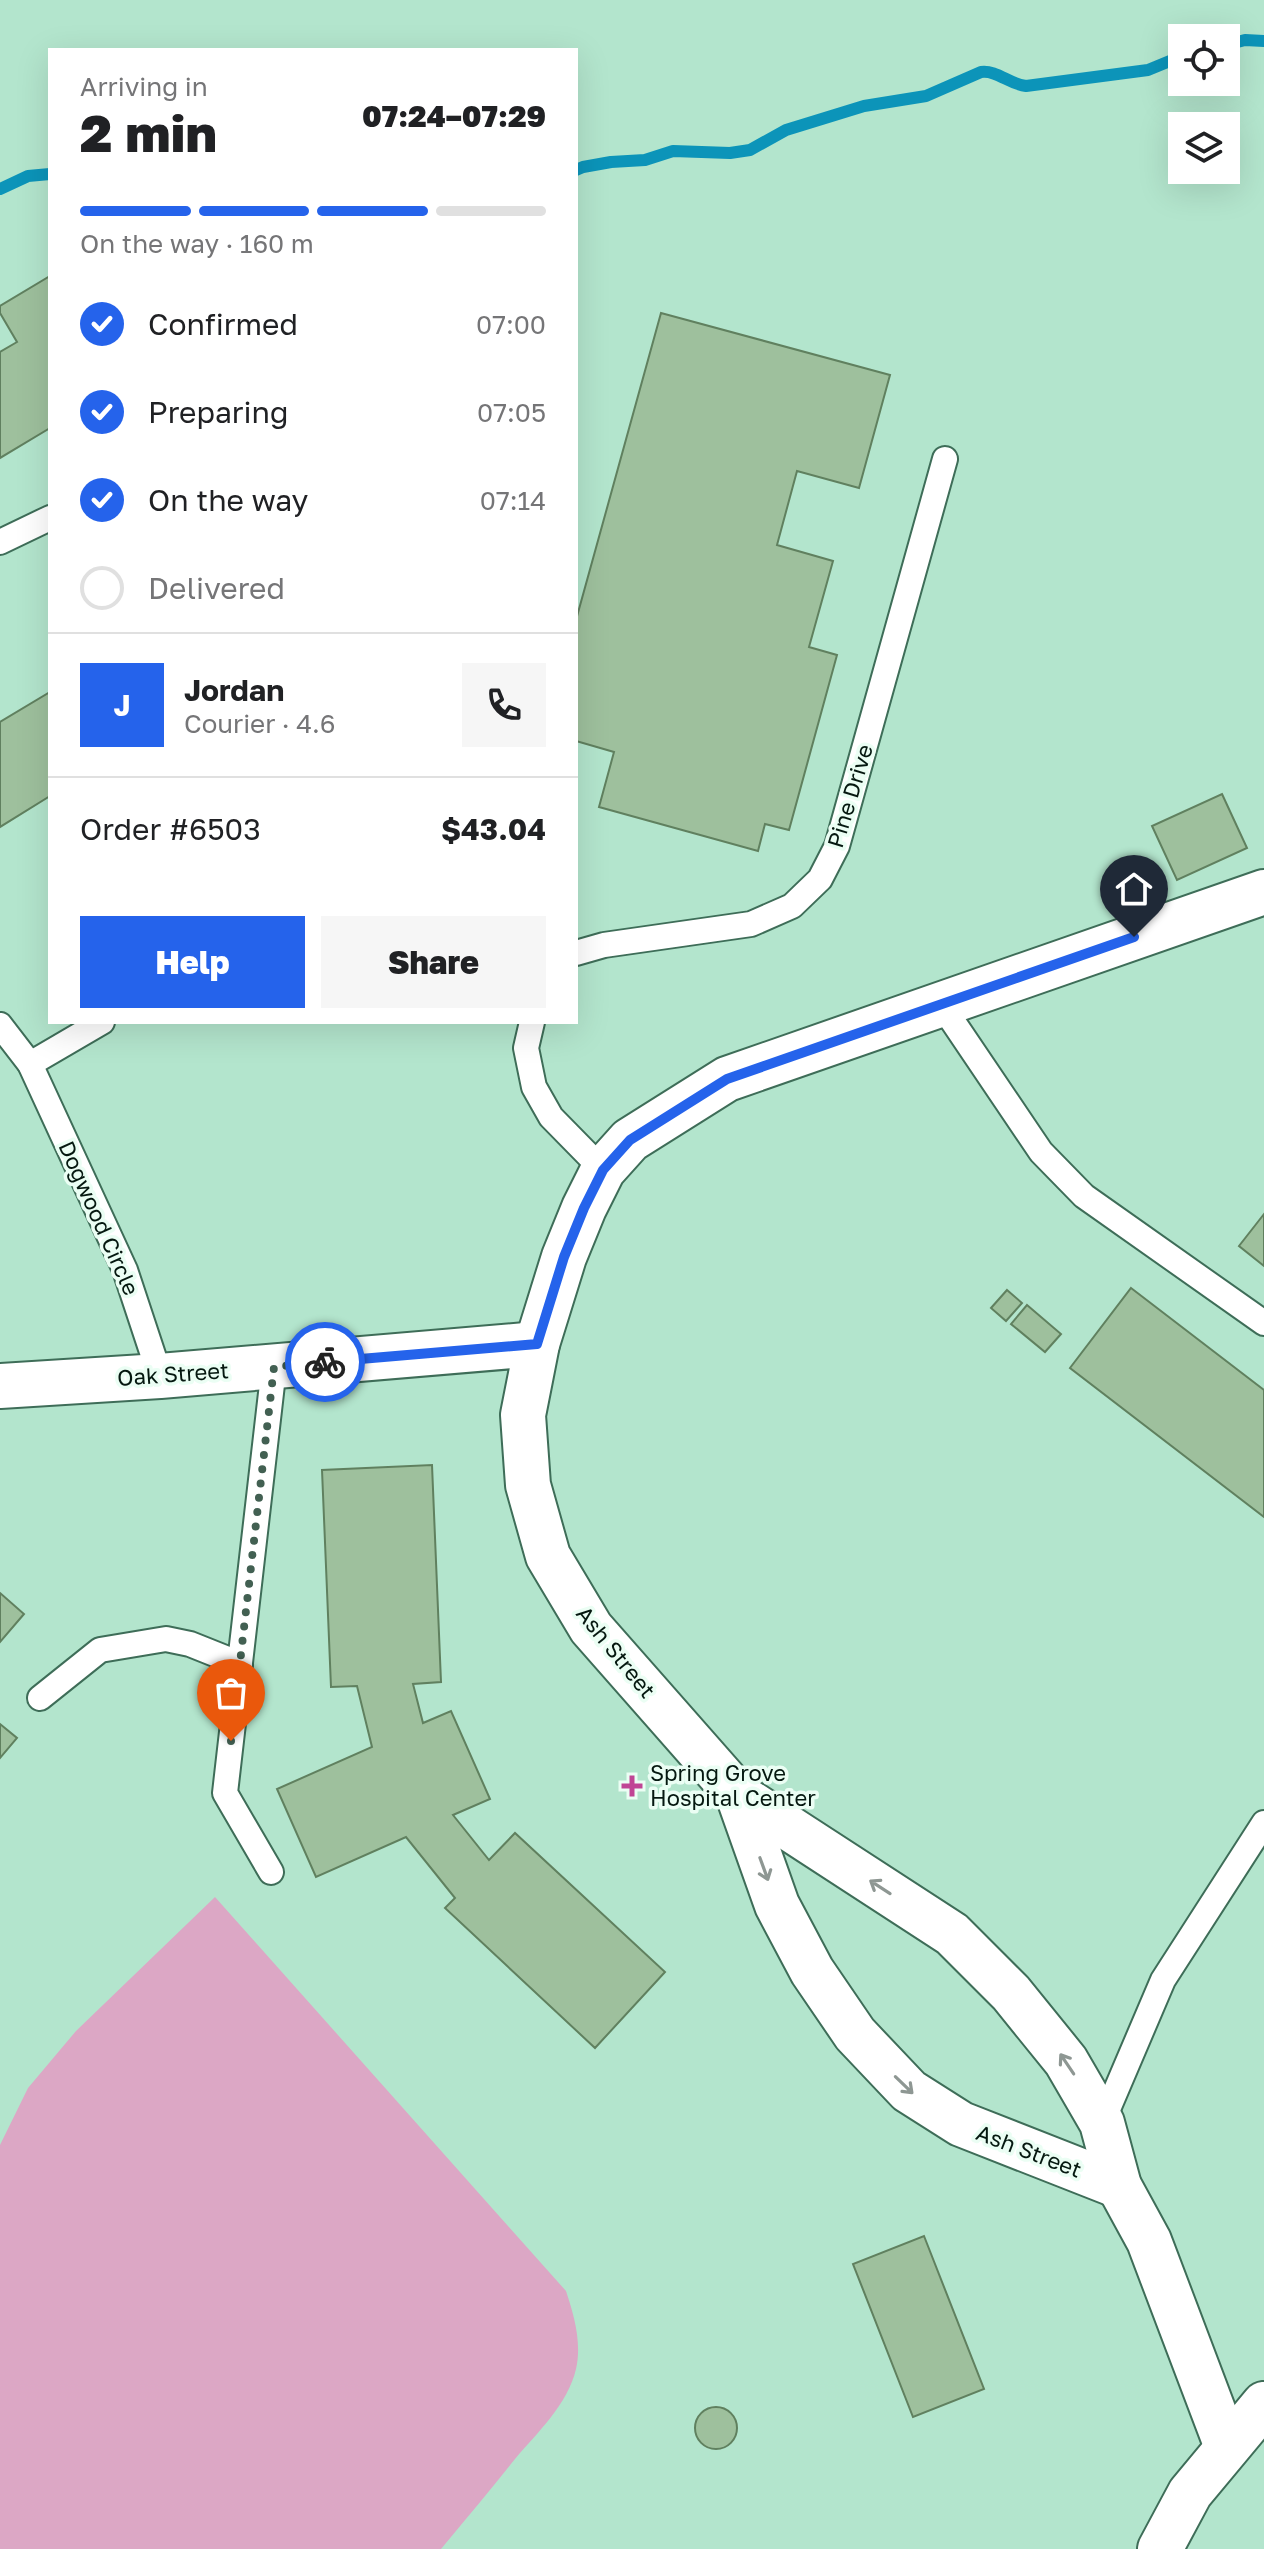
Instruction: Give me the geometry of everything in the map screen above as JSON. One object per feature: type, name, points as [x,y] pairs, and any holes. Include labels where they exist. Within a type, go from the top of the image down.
[{"type":"street","name":"Ash Street","points":[[1227,2447],[1149,2241],[1119,2186],[1102,2123],[1066,2061],[1011,1993],[952,1934],[738,1795],[591,1628],[548,1556],[528,1485],[523,1415],[537,1344],[564,1257],[603,1170],[630,1140],[727,1079],[1264,892]]},
{"type":"street","name":"Oak Street","points":[[0,1386],[160,1376],[537,1344]]},
{"type":"street","name":"Ash Street","points":[[738,1795],[777,1905],[812,1971],[855,2034],[909,2091],[961,2124],[1119,2186]]},
{"type":"street","points":[[1160,2549],[1190,2493],[1264,2404]]},
{"type":"lane","name":"Pine Drive","points":[[578,952],[604,945],[751,924],[792,906],[820,879],[837,846],[945,459]]},
{"type":"lane","points":[[0,542],[48,519]]},
{"type":"lane","points":[[941,1004],[1041,1152],[1084,1196],[1264,1323]]},
{"type":"lane","points":[[30,1064],[99,1024]]},
{"type":"lane","points":[[532,1024],[526,1048],[534,1087],[551,1117],[603,1170]]},
{"type":"lane","name":"Dogwood Circle","points":[[0,1025],[30,1064],[125,1270],[160,1376]]},
{"type":"lane","points":[[271,1872],[225,1793],[274,1367]]},
{"type":"lane","points":[[40,1698],[100,1650],[166,1639],[190,1644],[240,1664]]},
{"type":"lane","points":[[1102,2123],[1163,1980],[1264,1823]]},
{"type":"shaded area","points":[[215,1897],[566,2291],[578,2339],[572,2382],[551,2417],[441,2549],[0,2549],[0,2145],[28,2088],[76,2031]]},
{"type":"building","points":[[48,277],[48,429],[0,458],[0,352],[17,342],[0,313],[0,306]]},
{"type":"building","points":[[661,313],[890,375],[859,488],[797,471],[777,545],[833,561],[809,647],[837,655],[789,830],[765,824],[758,851],[599,807],[614,752],[578,742],[578,613]]},
{"type":"building","points":[[48,693],[48,797],[0,827],[0,722]]},
{"type":"building","points":[[1222,794],[1247,848],[1177,880],[1152,826]]},
{"type":"building","points":[[1264,1214],[1264,1266],[1239,1246]]},
{"type":"building","points":[[1131,1288],[1264,1390],[1264,1517],[1070,1368]]},
{"type":"building","points":[[1007,1290],[1022,1303],[1006,1321],[991,1308]]},
{"type":"building","points":[[1027,1305],[1061,1334],[1045,1352],[1011,1324]]},
{"type":"building","points":[[432,1465],[441,1682],[413,1684],[423,1723],[451,1711],[490,1799],[453,1815],[489,1860],[515,1833],[665,1972],[595,2048],[445,1908],[455,1898],[406,1837],[316,1877],[277,1789],[372,1747],[357,1686],[331,1687],[322,1470]]},
{"type":"building","points":[[0,1593],[24,1614],[0,1642]]},
{"type":"building","points":[[0,1724],[17,1738],[0,1758]]},
{"type":"building","points":[[924,2236],[984,2389],[913,2417],[853,2264]]},
{"type":"building","points":[[716,2407],[731,2413],[737,2428],[731,2443],[716,2449],[701,2443],[695,2428],[701,2413]]},
{"type":"waterway","points":[[1240,41],[1264,41]]},
{"type":"waterway","points":[[578,169],[611,162],[645,160],[673,151],[730,153],[750,150],[786,130],[864,106],[926,96],[981,72],[1026,86],[1148,70],[1168,62]]},
{"type":"waterway","points":[[0,189],[28,176],[48,174]]},
{"type":"way so far","points":[[231,1741],[274,1367],[325,1362]]},
{"type":"place","name":"Spring Grove Hospital Center","points":[[632,1786]]},
{"type":"route","points":[[325,1362],[537,1344],[564,1257],[584,1208],[603,1170],[630,1140],[727,1079],[1134,937]]}]
